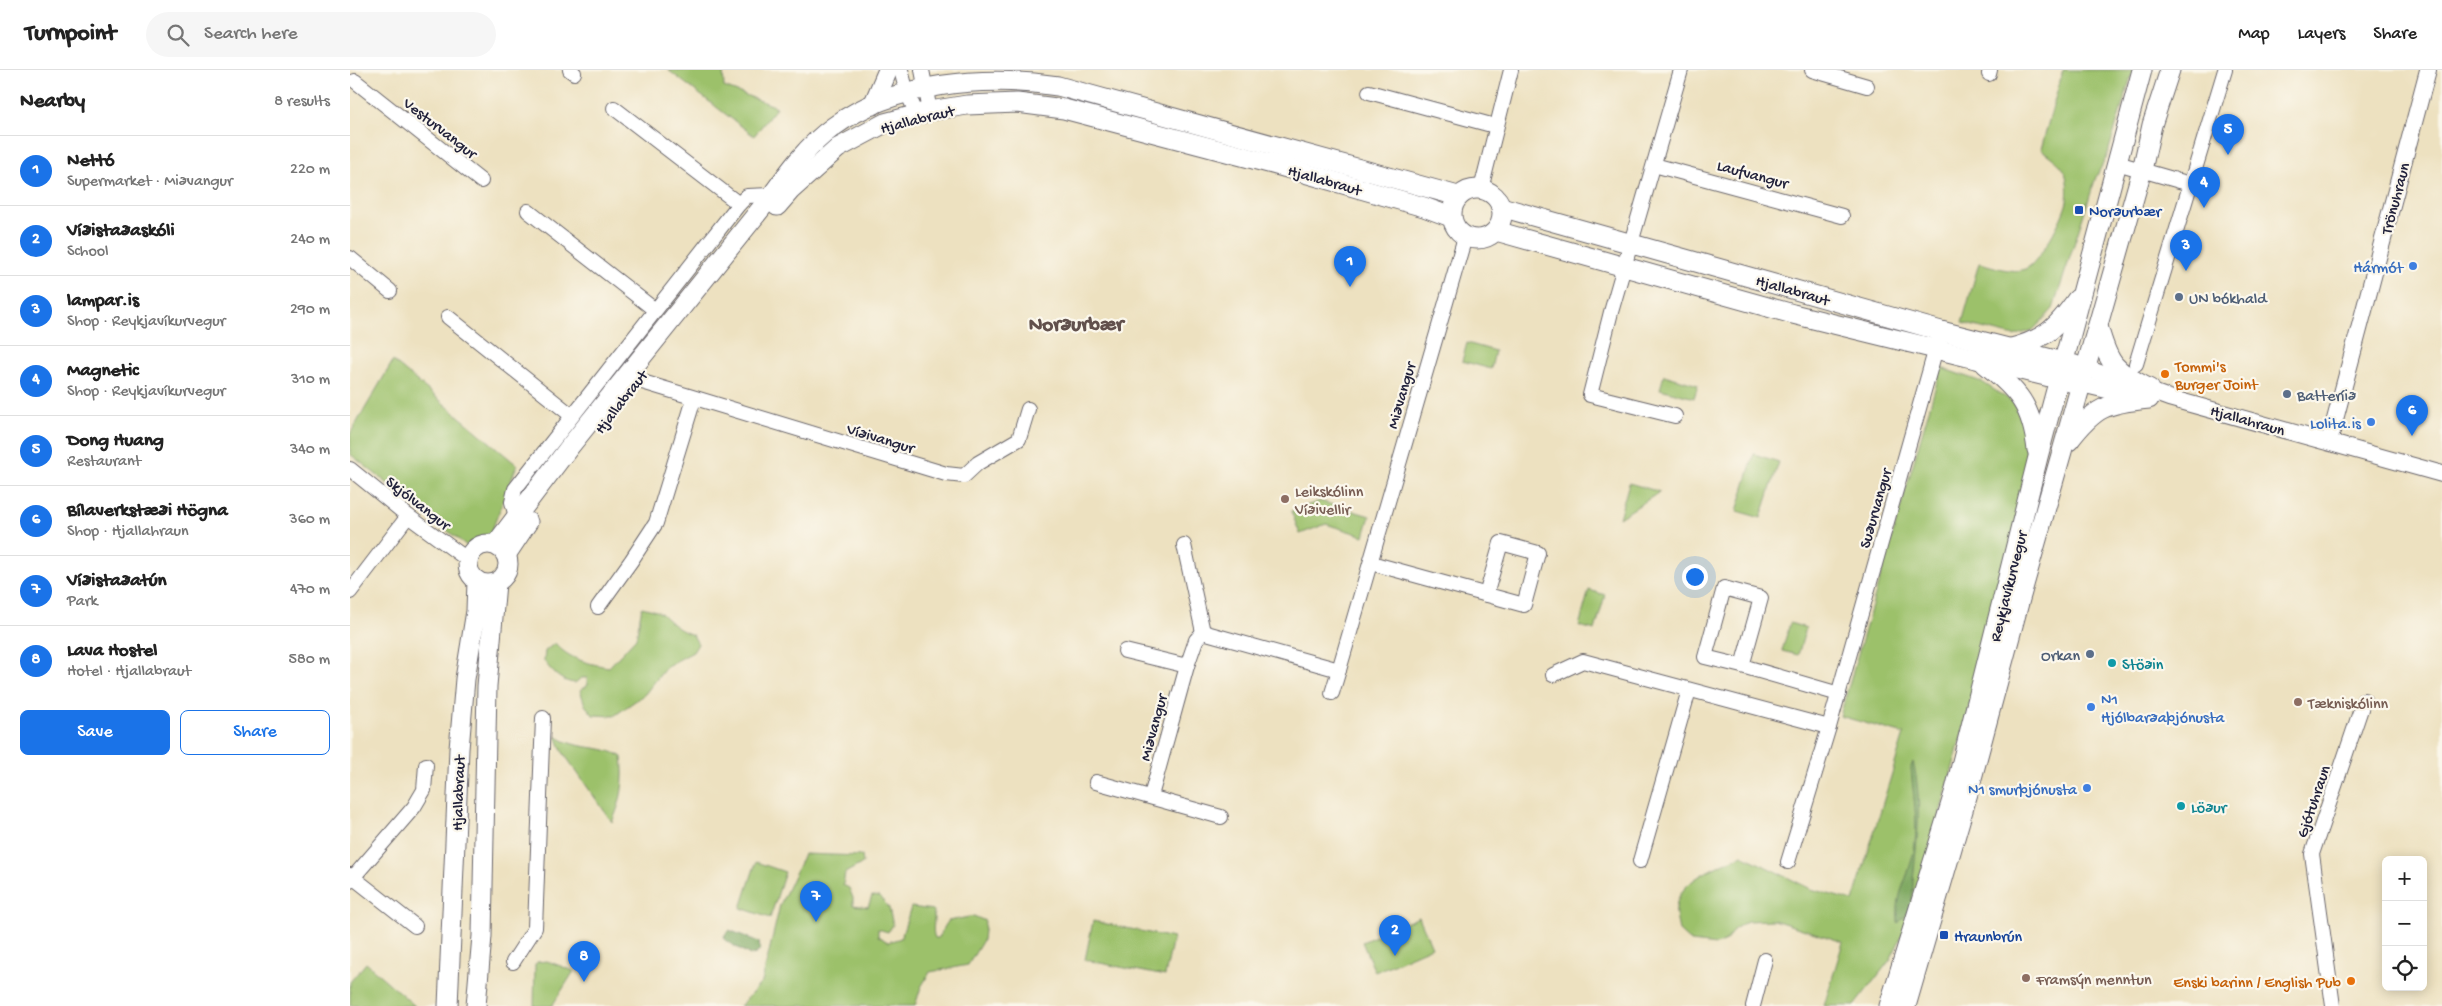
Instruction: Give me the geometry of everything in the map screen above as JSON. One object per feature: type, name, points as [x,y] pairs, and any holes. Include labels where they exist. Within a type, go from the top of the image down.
[{"type":"main road","points":[[873,104],[888,70]]},
{"type":"main road","points":[[963,70],[985,82]]},
{"type":"main road","name":"Reykjavíkurvegur","points":[[1889,1006],[1904,962],[1957,781],[2038,457],[2142,70]]},
{"type":"main road","name":"Reykjavíkurvegur","points":[[1906,1006],[1968,793],[2020,599],[2142,170],[2152,125],[2170,70]]},
{"type":"main road","name":"Hjallabraut","points":[[501,550],[519,534],[631,379],[772,195],[792,166],[818,139],[844,120],[873,104],[916,91],[985,82],[1034,82],[1103,97],[1458,196]]},
{"type":"main road","name":"Hjallabraut","points":[[501,550],[516,517],[790,191],[838,148],[885,123],[924,113],[988,104],[1016,103],[1064,109],[1280,166],[1424,207],[1451,217]]},
{"type":"main road","points":[[1473,188],[1481,188],[1492,193],[1501,207],[1501,222],[1496,231],[1487,237],[1476,240],[1465,237],[1456,228],[1451,217],[1454,202],[1458,196],[1473,188]]},
{"type":"main road","name":"Hjallabraut","points":[[1501,207],[2007,349],[2061,371]]},
{"type":"main road","name":"Hjallabraut","points":[[1496,231],[1936,350],[1982,361],[2061,371],[2083,376]]},
{"type":"main road","points":[[2007,349],[2035,341],[2054,328],[2083,290]]},
{"type":"main road","points":[[2097,325],[2107,356],[2116,369],[2149,394]]},
{"type":"main road","points":[[1982,361],[2019,395],[2033,426],[2038,457]]},
{"type":"main road","points":[[2064,448],[2082,424],[2094,412],[2117,402],[2149,394]]},
{"type":"main road","points":[[481,544],[501,550],[508,568],[506,574],[496,583],[483,584],[477,581],[468,570],[468,560],[475,548],[481,544]]},
{"type":"main road","name":"Hjallabraut","points":[[448,1006],[459,749],[465,678],[476,611],[477,581]]},
{"type":"main road","name":"Hjallabraut","points":[[476,1006],[482,936],[487,686],[496,583]]},
{"type":"main road","points":[[1876,1006],[1904,962]]},
{"type":"street","points":[[901,70],[916,91],[924,113]]},
{"type":"street","points":[[916,91],[922,70]]},
{"type":"street","points":[[1481,188],[1495,126],[1511,70]]},
{"type":"street","points":[[1675,416],[1590,395],[1624,266],[1681,70]]},
{"type":"street","points":[[1812,70],[1867,86]]},
{"type":"street","points":[[2136,364],[2225,70]]},
{"type":"street","name":"Trönuhraun","points":[[2329,442],[2428,70]]},
{"type":"street","name":"Vesturvangur","points":[[356,79],[481,181]]},
{"type":"street","points":[[1368,92],[1495,126]]},
{"type":"street","points":[[614,108],[739,204],[747,196],[772,195]]},
{"type":"street","points":[[2117,163],[2190,184]]},
{"type":"street","name":"Laufvangur","points":[[1654,165],[1842,216]]},
{"type":"street","name":"Hjallabraut","points":[[516,517],[512,502],[515,489],[739,204]]},
{"type":"street","points":[[528,211],[655,310]]},
{"type":"street","name":"Miðvangur","points":[[1332,693],[1465,237]]},
{"type":"street","points":[[350,258],[390,291]]},
{"type":"street","name":"Hjallabraut","points":[[448,317],[572,415]]},
{"type":"street","name":"Suðurvangur","points":[[1788,862],[1839,694],[1941,331]]},
{"type":"street","name":"Hjallahraun","points":[[2083,376],[2442,474]]},
{"type":"street","name":"Víðivangur","points":[[631,379],[946,474],[964,476],[978,463],[1019,439],[1028,409]]},
{"type":"street","points":[[598,607],[656,523],[694,399]]},
{"type":"street","name":"Skjólvangur","points":[[350,470],[468,560]]},
{"type":"street","points":[[350,592],[408,516]]},
{"type":"street","points":[[1371,563],[1486,595],[1524,605],[1538,553],[1501,543],[1486,595]]},
{"type":"street","points":[[1184,545],[1203,632],[1339,670]]},
{"type":"street","points":[[1742,666],[1761,598],[1724,588],[1704,657],[1839,694]]},
{"type":"street","name":"Miðvangur","points":[[1151,796],[1187,666],[1196,640],[1203,632]]},
{"type":"street","points":[[1125,651],[1187,666]]},
{"type":"street","points":[[1553,675],[1583,661],[1828,727]]},
{"type":"street","points":[[1640,861],[1689,690]]},
{"type":"street","name":"Gjótuhraun","points":[[2333,1006],[2312,854],[2364,700]]},
{"type":"street","points":[[513,962],[535,928],[543,718]]},
{"type":"street","points":[[415,926],[351,878],[414,806],[424,790],[426,764]]},
{"type":"street","points":[[1096,782],[1221,817]]},
{"type":"street","points":[[1754,1006],[1765,960]]},
{"type":"green space","points":[[668,70],[723,70],[724,87],[777,107],[754,136]]},
{"type":"green space","points":[[2063,70],[2133,70],[2107,156],[2096,177],[2053,309],[2033,330],[2014,336],[1962,323],[1979,263],[2014,271],[2030,266],[2050,239],[2065,208],[2068,190],[2064,170],[2041,149]]},
{"type":"green space","points":[[1467,343],[1495,351],[1491,369],[1462,361]]},
{"type":"green space","points":[[393,361],[517,465],[490,535],[467,546],[350,454],[350,434]]},
{"type":"green space","points":[[1941,368],[1982,382],[2013,402],[2021,415],[2027,442],[2027,478],[1991,630],[1911,918],[1890,960],[1854,1006],[1824,1006],[1843,942],[1774,920],[1747,921],[1733,930],[1726,941],[1716,945],[1691,942],[1679,931],[1676,908],[1684,889],[1692,881],[1742,855],[1811,889],[1853,901],[1904,734],[1840,716]]},
{"type":"green space","points":[[1664,375],[1698,385],[1694,398],[1660,389]]},
{"type":"green space","points":[[1754,454],[1779,462],[1761,518],[1737,511]]},
{"type":"green space","points":[[1629,483],[1660,492],[1619,518]]},
{"type":"green space","points":[[1320,501],[1370,516],[1364,536],[1326,524],[1300,534],[1291,511]]},
{"type":"green space","points":[[1589,590],[1605,595],[1595,630],[1579,626]]},
{"type":"green space","points":[[642,607],[660,613],[683,631],[693,635],[698,644],[693,652],[667,666],[645,694],[614,716],[593,715],[585,705],[580,690],[588,685],[587,678],[581,678],[575,683],[565,681],[554,673],[544,661],[545,651],[555,643],[560,649],[573,657],[609,667],[636,638]]},
{"type":"green space","points":[[1790,623],[1806,628],[1798,655],[1782,651]]},
{"type":"green space","points":[[556,736],[572,744],[606,750],[622,757],[622,790],[612,822],[562,751]]},
{"type":"green space","points":[[1913,762],[1918,789],[1918,816],[1913,892],[1911,905],[1898,923],[1898,904],[1912,859],[1916,836],[1911,767]]},
{"type":"green space","points":[[804,854],[862,856],[863,863],[845,873],[843,885],[849,888],[853,898],[853,905],[868,907],[872,896],[880,897],[889,908],[893,925],[888,932],[878,929],[878,936],[888,942],[901,938],[911,907],[933,910],[935,938],[938,938],[948,921],[974,916],[985,921],[983,940],[968,965],[930,972],[921,987],[915,1006],[740,1006],[762,982],[780,905]]},
{"type":"green space","points":[[756,862],[785,872],[770,918],[741,908]]},
{"type":"green space","points":[[1419,917],[1432,947],[1375,972],[1362,942]]},
{"type":"green space","points":[[1093,921],[1173,938],[1165,976],[1085,960]]},
{"type":"green space","points":[[729,930],[759,942],[760,949],[756,954],[750,955],[726,941],[724,936]]},
{"type":"green space","points":[[547,961],[574,971],[552,1006],[534,1006],[535,965],[537,962]]},
{"type":"green space","points":[[366,963],[415,1006],[350,1006],[350,982]]},
{"type":"place","name":"Dong Huang","points":[[2228,155]]},
{"type":"place","name":"Magnetic","points":[[2204,208]]},
{"type":"place","name":"Norðurbær","points":[[2079,210]]},
{"type":"place","name":"Hármót","points":[[2413,266]]},
{"type":"place","name":"lampar.is","points":[[2186,271]]},
{"type":"place","name":"Nettó","points":[[1350,287]]},
{"type":"place","name":"UN bókhald","points":[[2179,297]]},
{"type":"place","name":"Tommi's Burger Joint","points":[[2165,374]]},
{"type":"place","name":"Batteríið","points":[[2287,394]]},
{"type":"place","name":"Lolita.is","points":[[2371,422]]},
{"type":"place","name":"Bílaverkstæði Högna","points":[[2412,436]]},
{"type":"place","name":"Leikskólinn Víðivellir","points":[[1285,499]]},
{"type":"place","name":"Orkan","points":[[2090,654]]},
{"type":"place","name":"Stöðin","points":[[2112,663]]},
{"type":"place","name":"Tækniskólinn","points":[[2298,702]]},
{"type":"place","name":"N1 Hjólbarðaþjónusta","points":[[2091,707]]},
{"type":"place","name":"N1 smurþjónusta","points":[[2087,788]]},
{"type":"place","name":"Löður","points":[[2181,806]]},
{"type":"place","name":"Víðistaðatún","points":[[816,922]]},
{"type":"place","name":"Hraunbrún","points":[[1944,935]]},
{"type":"place","name":"Víðistaðaskóli","points":[[1395,956]]},
{"type":"place","name":"Framsýn menntun","points":[[2026,978]]},
{"type":"place","name":"Enski barinn / English Pub","points":[[2351,981]]},
{"type":"place","name":"Lava Hostel","points":[[584,982]]},
{"type":"district","name":"Norðurbær","points":[[1076,323]]}]
